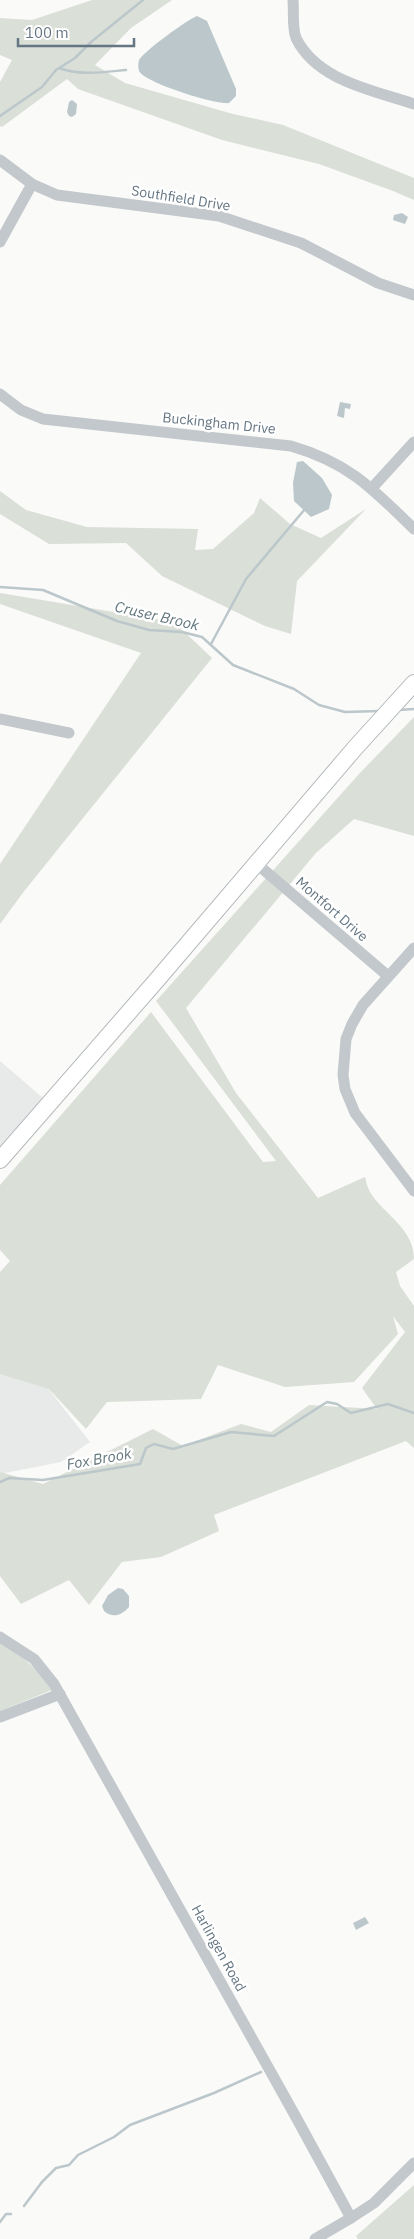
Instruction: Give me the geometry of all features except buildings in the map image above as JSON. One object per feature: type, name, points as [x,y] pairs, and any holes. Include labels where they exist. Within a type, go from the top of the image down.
[{"type":"highway","points":[[0,1160],[376,724],[414,683]]},
{"type":"street","points":[[293,0],[296,37],[313,63],[342,80],[414,104]]},
{"type":"street","name":"Southfield Drive","points":[[0,160],[32,184],[64,196],[218,216],[232,220],[301,243],[378,283],[414,295]]},
{"type":"street","points":[[0,242],[32,184]]},
{"type":"street","name":"Buckingham Drive","points":[[0,394],[21,410],[43,419],[291,446],[319,454],[335,462],[372,488],[414,529]]},
{"type":"street","points":[[372,488],[414,442]]},
{"type":"street","points":[[0,719],[69,733]]},
{"type":"street","name":"Montfort Drive","points":[[257,864],[388,976]]},
{"type":"street","points":[[414,948],[363,1005],[352,1024],[346,1039],[343,1074],[345,1089],[355,1114],[414,1191]]},
{"type":"street","name":"Harlingen Road","points":[[0,1637],[34,1659],[47,1672],[298,2119],[350,2218]]},
{"type":"street","points":[[0,1717],[60,1694]]},
{"type":"street","points":[[316,2239],[374,2203],[414,2163]]},
{"type":"shaded area","points":[[92,0],[172,0],[131,28],[95,65],[125,83],[233,114],[283,125],[414,178],[414,200],[319,164],[222,140],[78,89],[67,79],[2,127],[0,126],[0,82],[12,60],[0,55],[0,18],[32,20]]},
{"type":"shaded area","points":[[197,16],[207,21],[236,89],[236,96],[229,103],[210,101],[181,92],[144,76],[139,71],[139,60],[148,50]]},
{"type":"shaded area","points":[[72,100],[77,104],[76,114],[72,117],[67,112],[69,102]]},
{"type":"shaded area","points":[[402,213],[408,217],[405,224],[393,220],[394,215]]},
{"type":"shaded area","points":[[340,402],[351,404],[350,409],[345,408],[344,418],[337,416]]},
{"type":"shaded area","points":[[303,461],[322,478],[332,495],[329,509],[311,517],[294,501],[293,483],[297,462]]},
{"type":"shaded area","points":[[0,491],[26,510],[87,527],[198,529],[195,550],[213,549],[254,513],[260,498],[290,524],[321,538],[366,509],[297,581],[291,634],[265,626],[162,576],[126,543],[49,544],[0,514]]},
{"type":"shaded area","points":[[0,593],[174,622],[212,658],[25,890],[0,924],[0,864],[141,653],[0,604]]},
{"type":"shaded area","points":[[414,717],[414,836],[354,819],[316,853],[186,1008],[236,1093],[318,1198],[365,1177],[369,1190],[376,1200],[404,1230],[409,1239],[413,1248],[414,1259],[396,1272],[400,1286],[414,1306],[414,1448],[406,1441],[214,1515],[219,1531],[161,1557],[122,1562],[89,1605],[69,1580],[21,1604],[0,1576],[0,1472],[43,1484],[153,1429],[183,1446],[241,1424],[271,1432],[309,1405],[377,1409],[362,1388],[405,1332],[393,1316],[398,1334],[354,1382],[285,1387],[218,1365],[201,1399],[107,1402],[86,1429],[49,1389],[0,1374],[0,1272],[10,1261],[0,1250],[0,1185],[151,1012],[263,1162],[276,1161],[156,1001],[359,774]]},
{"type":"shaded area","points":[[0,1061],[43,1098],[0,1147]]},
{"type":"shaded area","points":[[12,1342],[90,1442],[61,1462],[0,1474],[0,1347]]},
{"type":"shaded area","points":[[118,1588],[123,1589],[129,1596],[129,1607],[120,1614],[111,1615],[104,1611],[102,1606],[108,1595]]},
{"type":"shaded area","points":[[0,1643],[29,1663],[52,1690],[0,1711]]},
{"type":"shaded area","points":[[365,1917],[369,1923],[356,1930],[353,1923]]},
{"type":"shaded area","points":[[414,2185],[414,2239],[358,2239],[356,2236]]},
{"type":"waterway","points":[[0,116],[42,87],[56,70],[75,58],[91,42],[143,0]]},
{"type":"waterway","points":[[59,68],[84,73],[126,70]]},
{"type":"waterway","points":[[211,644],[246,579],[305,509]]},
{"type":"waterway","name":"Cruser Brook","points":[[0,587],[43,590],[117,621],[149,630],[182,632],[202,637],[233,665],[294,689],[319,705],[345,712],[380,711]]},
{"type":"waterway","name":"Cruser Brook","points":[[398,710],[414,709]]},
{"type":"waterway","name":"Fox Brook","points":[[0,1482],[9,1478],[43,1480],[140,1464],[146,1448],[154,1444],[173,1449],[231,1432],[274,1436],[327,1402],[337,1404],[351,1413],[388,1404],[414,1413]]},
{"type":"waterway","points":[[24,2206],[42,2182],[56,2168],[69,2165],[78,2155],[114,2137],[130,2125],[214,2093],[261,2072]]},
{"type":"waterway","points":[[0,2222],[6,2214],[11,2214]]}]
